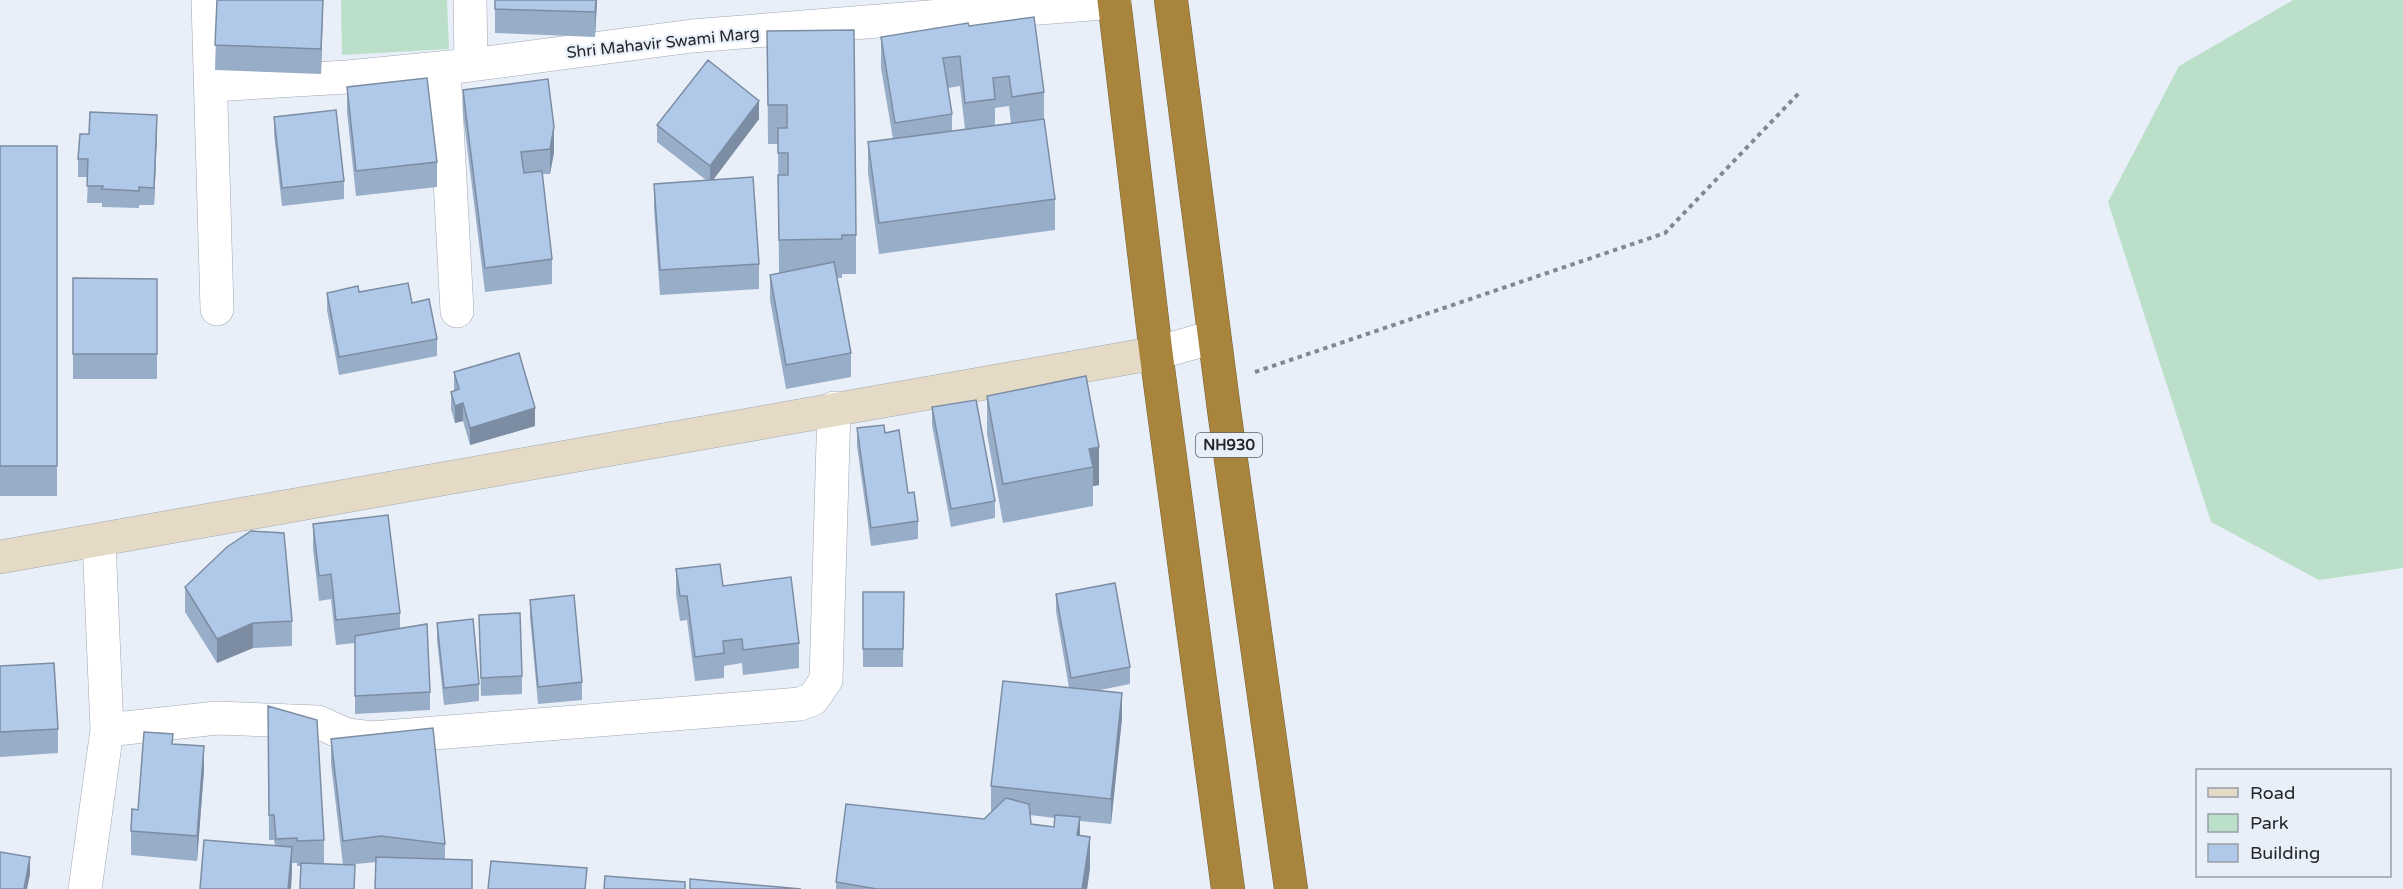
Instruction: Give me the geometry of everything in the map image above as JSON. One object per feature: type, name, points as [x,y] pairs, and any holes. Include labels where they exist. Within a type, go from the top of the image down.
[{"type":"highway","name":"NH930","points":[[1171,0],[1220,383],[1291,889]]},
{"type":"highway","points":[[1115,1],[1156,353],[1228,889]]},
{"type":"street","points":[[208,0],[217,309]]},
{"type":"street","points":[[457,311],[457,67],[470,0]]},
{"type":"street","name":"Shri Mahavir Swami Marg","points":[[212,85],[457,67],[692,36],[1115,1]]},
{"type":"street","points":[[0,557],[1156,353],[1214,337]]},
{"type":"street","points":[[107,730],[217,718],[318,722],[347,735],[372,738],[800,704],[813,699],[826,680],[834,408]]},
{"type":"street","points":[[85,889],[107,730],[99,540]]},
{"type":"path","points":[[1220,383],[1665,233],[1800,92]]},
{"type":"green space","points":[[341,0],[447,0],[449,49],[342,55]]},
{"type":"green space","points":[[2293,0],[2403,0],[2403,568],[2319,580],[2211,522],[2108,202],[2179,66]]},
{"type":"building","points":[[217,0],[323,0],[321,49],[215,45]]},
{"type":"building","points":[[495,0],[596,0],[595,12],[495,9]]},
{"type":"building","points":[[1034,17],[1044,92],[1012,97],[1009,76],[993,78],[995,99],[965,103],[960,56],[943,58],[952,114],[895,123],[881,37],[968,23],[969,26]]},
{"type":"building","points":[[854,30],[856,235],[842,235],[842,239],[779,240],[778,175],[788,175],[788,153],[778,153],[778,128],[787,128],[787,105],[768,105],[767,31]]},
{"type":"building","points":[[708,60],[759,101],[710,166],[657,125]]},
{"type":"building","points":[[427,78],[437,162],[356,171],[347,87]]},
{"type":"building","points":[[548,79],[554,127],[550,149],[521,152],[524,173],[542,171],[552,259],[485,268],[463,90]]},
{"type":"building","points":[[336,110],[344,181],[282,188],[274,117]]},
{"type":"building","points":[[90,112],[157,115],[154,188],[139,187],[139,191],[87,186],[88,159],[78,159],[80,134],[89,134]]},
{"type":"building","points":[[1044,119],[1055,199],[879,223],[868,142]]},
{"type":"building","points":[[0,146],[57,146],[57,466],[0,466]]},
{"type":"building","points":[[753,177],[759,264],[660,270],[654,184]]},
{"type":"building","points":[[834,262],[851,353],[786,365],[770,275]]},
{"type":"building","points":[[73,278],[157,279],[157,354],[73,354]]},
{"type":"building","points":[[408,283],[412,303],[429,299],[437,339],[339,357],[327,293],[358,286],[359,292]]},
{"type":"building","points":[[519,353],[535,408],[470,428],[463,403],[455,406],[451,392],[459,389],[454,372]]},
{"type":"building","points":[[1086,376],[1099,447],[1089,449],[1093,467],[1003,484],[987,396]]},
{"type":"building","points":[[976,400],[995,501],[951,509],[932,407]]},
{"type":"building","points":[[884,425],[885,433],[899,430],[908,493],[914,492],[918,521],[871,528],[857,428]]},
{"type":"building","points":[[388,515],[400,613],[336,620],[331,574],[319,576],[313,524]]},
{"type":"building","points":[[251,531],[284,533],[292,621],[253,623],[217,639],[185,587],[227,547]]},
{"type":"building","points":[[720,564],[723,586],[791,577],[799,643],[743,650],[742,639],[723,641],[724,653],[695,657],[687,596],[680,596],[676,569]]},
{"type":"building","points":[[1115,583],[1130,667],[1071,678],[1056,594]]},
{"type":"building","points":[[863,592],[904,592],[903,649],[863,649]]},
{"type":"building","points":[[574,595],[582,682],[538,687],[530,600]]},
{"type":"building","points":[[520,613],[522,676],[481,678],[479,615]]},
{"type":"building","points":[[473,619],[479,684],[444,688],[437,623]]},
{"type":"building","points":[[427,624],[430,692],[355,696],[355,636]]},
{"type":"building","points":[[54,663],[58,729],[0,732],[0,666]]},
{"type":"building","points":[[1003,681],[1122,693],[1111,799],[991,786]]},
{"type":"building","points":[[268,706],[317,720],[324,840],[276,839],[274,815],[269,815]]},
{"type":"building","points":[[433,728],[445,844],[381,836],[343,841],[331,739]]},
{"type":"building","points":[[144,732],[173,734],[172,744],[204,746],[197,836],[131,831],[132,809],[138,810]]},
{"type":"building","points":[[1006,798],[1029,804],[1031,824],[1054,827],[1055,815],[1080,817],[1077,835],[1090,837],[1082,889],[877,889],[836,882],[846,804],[984,819]]},
{"type":"building","points":[[204,840],[292,847],[288,889],[200,889]]},
{"type":"building","points":[[0,852],[30,857],[24,889],[0,889]]},
{"type":"building","points":[[376,857],[472,860],[472,889],[375,889]]},
{"type":"building","points":[[491,861],[587,868],[585,889],[488,889]]},
{"type":"building","points":[[301,863],[355,865],[354,889],[300,889]]},
{"type":"building","points":[[605,876],[685,882],[685,889],[604,889]]},
{"type":"building","points":[[690,879],[801,889],[690,889]]}]
